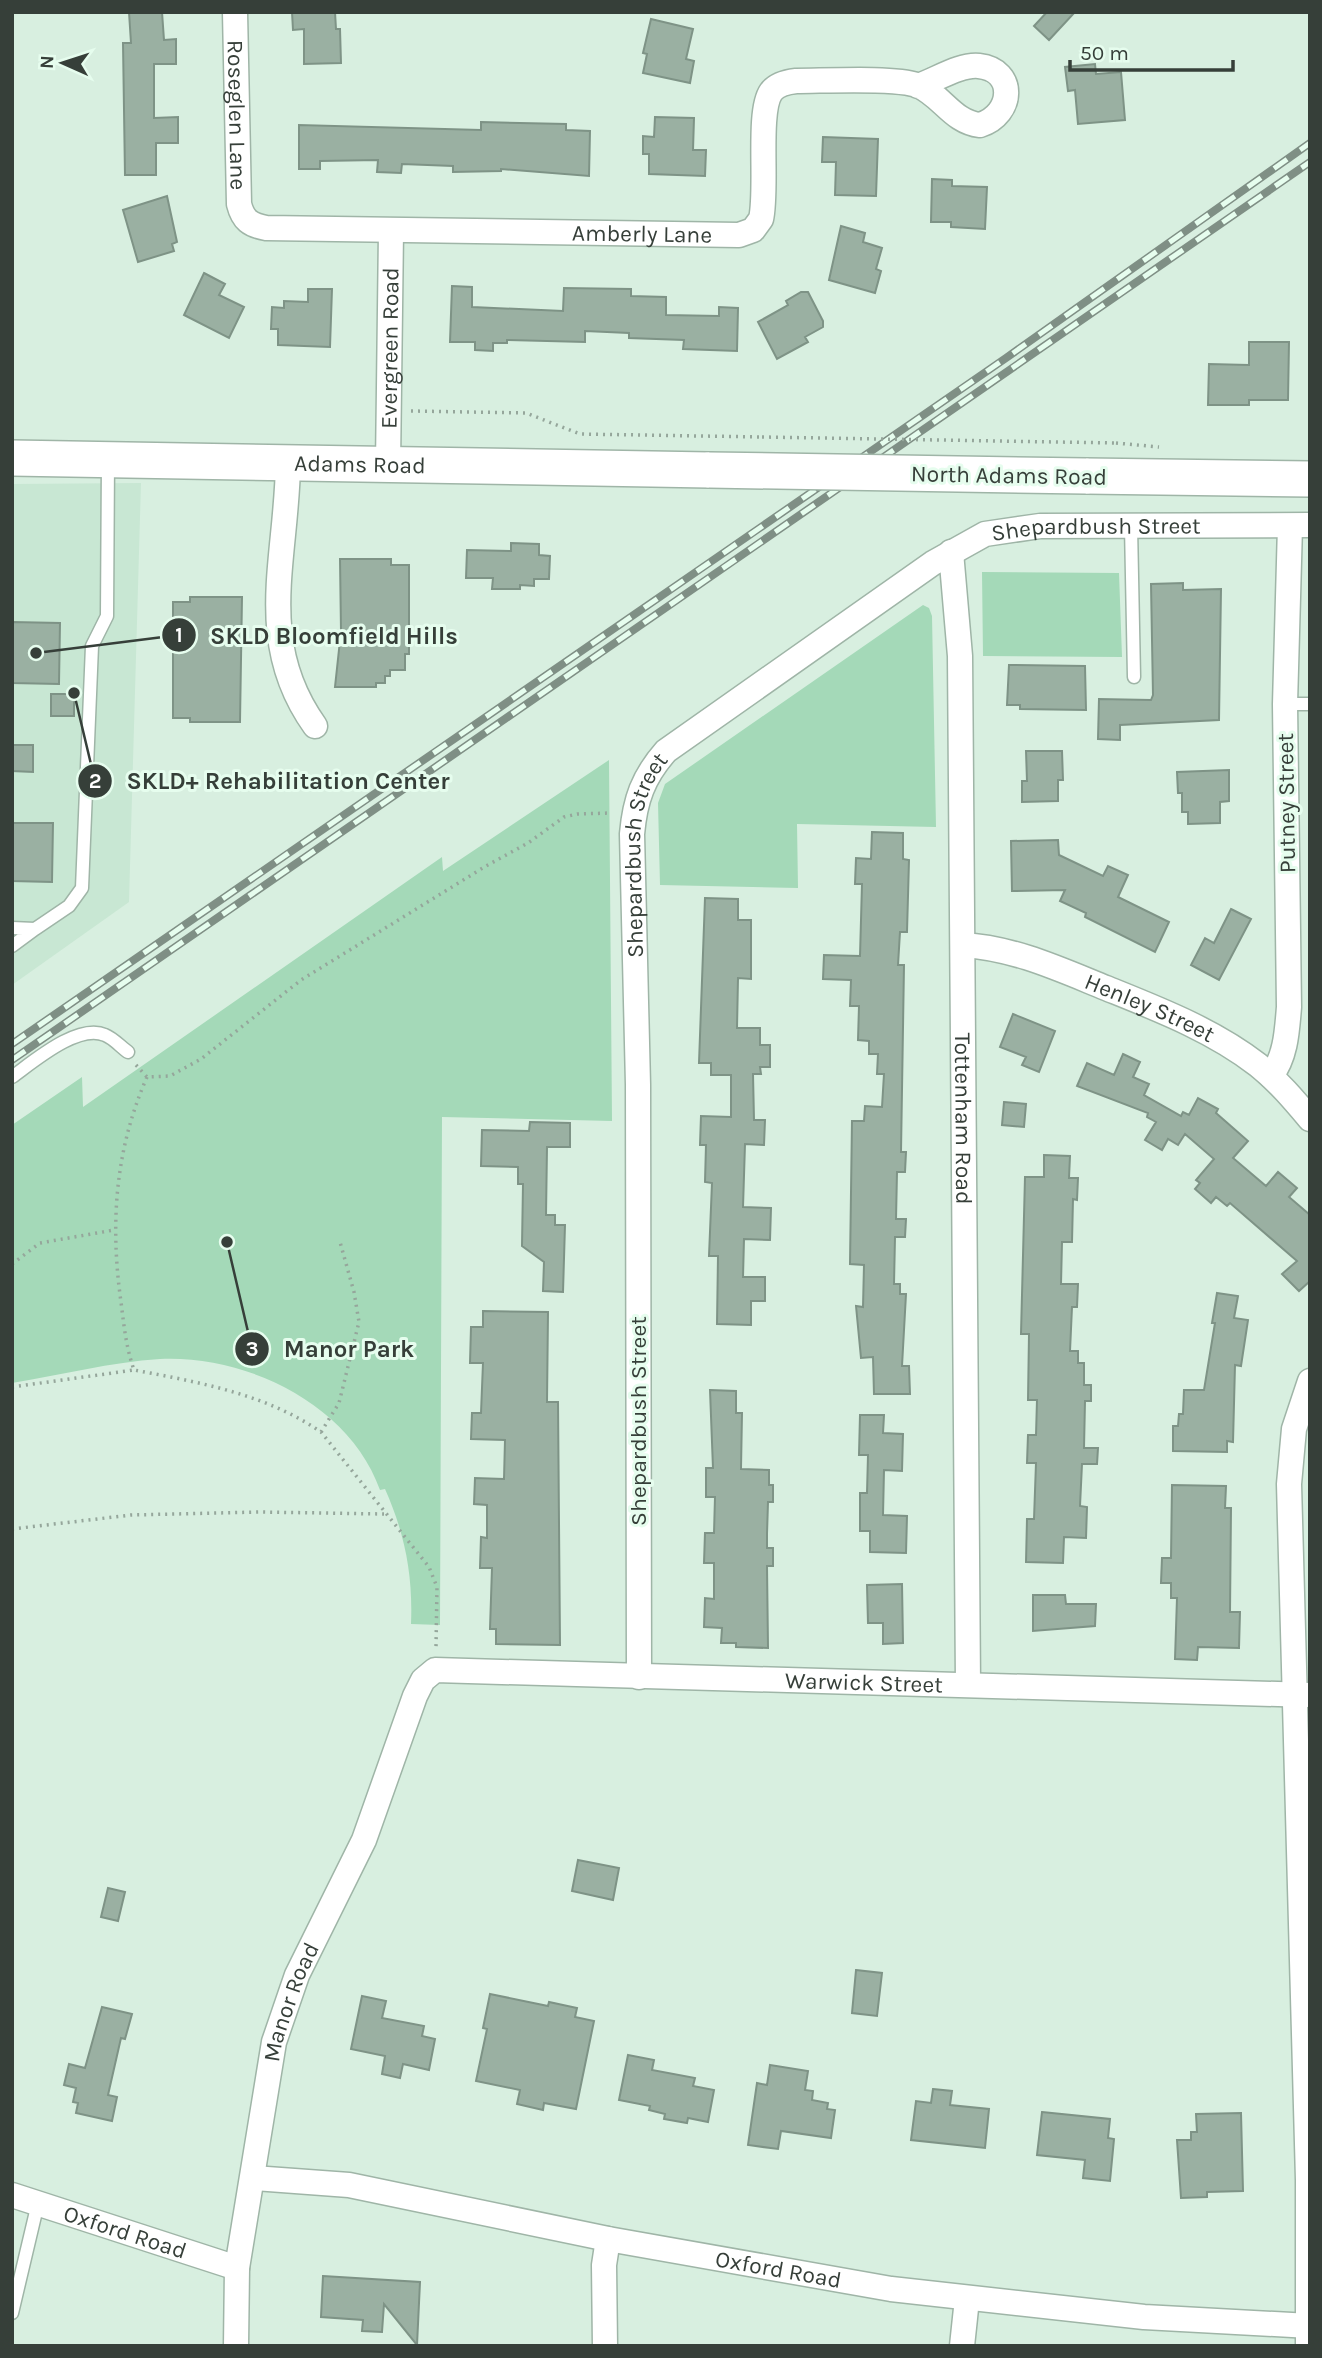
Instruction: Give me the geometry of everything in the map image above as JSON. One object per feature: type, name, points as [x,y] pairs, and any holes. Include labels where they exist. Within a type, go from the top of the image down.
[{"type":"main road","name":"Adams Road","points":[[12,458],[709,470]]},
{"type":"main road","name":"North Adams Road","points":[[709,470],[1310,479]]},
{"type":"street","name":"Roseglen Lane","points":[[235,12],[238,188],[242,216]]},
{"type":"street","name":"Amberly Lane","points":[[242,216],[252,225],[266,228],[739,235],[753,230],[764,209],[766,112],[771,91],[796,80],[918,86]]},
{"type":"street","name":"Evergreen Road","points":[[388,465],[391,231]]},
{"type":"street","points":[[288,463],[287,518],[277,606],[278,638],[290,686],[315,726]]},
{"type":"street","name":"Shepardbush Street","points":[[639,1677],[638,1113],[634,811],[644,780],[666,751],[951,552],[985,534],[1017,527],[1300,526]]},
{"type":"street","name":"Putney Street","points":[[1271,1076],[1283,1053],[1289,1007],[1285,704],[1300,526]]},
{"type":"street","name":"Tottenham Road","points":[[951,552],[960,656],[968,1684]]},
{"type":"street","name":"Henley Street","points":[[963,945],[1010,951],[1165,1012],[1232,1047],[1271,1076],[1310,1119]]},
{"type":"street","points":[[1308,2333],[1302,1695],[1289,1458],[1294,1429],[1310,1381]]},
{"type":"street","name":"Warwick Street","points":[[429,1675],[968,1684],[1302,1695]]},
{"type":"street","name":"Manor Road","points":[[236,2346],[237,2268],[274,2042],[297,1975],[364,1840],[429,1675]]},
{"type":"street","name":"Oxford Road","points":[[253,2178],[349,2185],[608,2239],[891,2290],[1308,2333]]},
{"type":"street","name":"Oxford Road","points":[[12,2195],[237,2268]]},
{"type":"street","points":[[605,2346],[604,2265],[608,2239]]},
{"type":"street","points":[[962,2346],[967,2299]]},
{"type":"lane","points":[[12,946],[69,906],[82,888],[92,646],[107,616],[108,460]]},
{"type":"lane","points":[[1131,526],[1134,677]]},
{"type":"lane","points":[[1285,704],[1310,704]]},
{"type":"lane","points":[[12,928],[35,929]]},
{"type":"lane","points":[[12,1077],[47,1052],[81,1034],[105,1034],[128,1052]]},
{"type":"lane","points":[[12,2313],[38,2203]]},
{"type":"path","points":[[402,411],[526,413],[580,434],[1116,443]]},
{"type":"path","points":[[148,1077],[170,1076],[201,1059],[300,980],[528,843],[564,817],[634,811]]},
{"type":"path","points":[[128,1052],[148,1077]]},
{"type":"path","points":[[134,1370],[126,1348],[114,1230],[120,1162],[134,1107],[148,1077]]},
{"type":"path","points":[[12,1264],[40,1243],[114,1230]]},
{"type":"path","points":[[321,1432],[339,1403],[359,1322],[340,1242]]},
{"type":"path","points":[[12,1387],[134,1370],[218,1386],[302,1419],[321,1432],[429,1567],[437,1587],[429,1675]]},
{"type":"path","points":[[12,1529],[131,1515],[260,1512],[384,1514]]},
{"type":"shaded area","points":[[141,483],[129,902],[12,985],[12,484]]},
{"type":"green space","points":[[982,572],[1119,573],[1122,657],[983,656]]},
{"type":"green space","points":[[923,605],[929,608],[932,616],[936,827],[797,824],[798,888],[660,885],[658,803],[665,784]]},
{"type":"green space","points":[[609,760],[612,1121],[442,1117],[440,1625],[411,1624],[411,1589],[406,1555],[398,1522],[385,1489],[380,1490],[366,1460],[345,1433],[320,1410],[292,1391],[260,1376],[227,1366],[193,1360],[160,1359],[12,1383],[12,1125],[82,1077],[83,1107],[442,857],[443,871]]},
{"type":"building","points":[[129,12],[162,12],[164,40],[176,39],[176,64],[154,64],[154,118],[178,117],[178,143],[156,143],[156,175],[125,175],[123,43],[131,43]]},
{"type":"building","points":[[292,12],[335,12],[336,29],[340,29],[341,63],[304,64],[304,29],[293,30]]},
{"type":"building","points":[[1047,12],[1075,12],[1049,40],[1034,26]]},
{"type":"building","points":[[651,19],[693,29],[686,59],[694,61],[690,83],[643,73],[647,54],[643,53]]},
{"type":"building","points":[[1095,64],[1096,74],[1121,72],[1125,120],[1078,124],[1075,90],[1068,91],[1065,67]]},
{"type":"building","points":[[655,117],[694,118],[693,150],[706,150],[705,176],[649,174],[649,154],[643,154],[643,136],[654,137]]},
{"type":"building","points":[[481,122],[566,124],[566,130],[590,131],[589,176],[501,169],[453,172],[453,166],[402,164],[401,173],[377,172],[378,160],[320,161],[320,169],[299,169],[299,125],[481,130]]},
{"type":"building","points":[[823,137],[878,139],[876,196],[835,195],[836,162],[822,162]]},
{"type":"building","points":[[932,179],[952,180],[952,186],[987,187],[985,229],[951,227],[951,222],[931,222]]},
{"type":"building","points":[[167,196],[177,242],[172,244],[174,251],[138,262],[123,210]]},
{"type":"building","points":[[841,226],[865,233],[863,242],[882,248],[876,269],[881,271],[875,293],[829,280]]},
{"type":"building","points":[[204,273],[225,284],[219,295],[244,307],[229,338],[184,315]]},
{"type":"building","points":[[452,286],[472,287],[472,307],[563,311],[564,288],[631,289],[631,296],[666,297],[666,315],[719,316],[719,307],[738,308],[737,351],[683,349],[684,340],[629,338],[629,333],[585,331],[585,342],[507,340],[507,343],[493,343],[493,351],[475,350],[475,342],[450,342]]},
{"type":"building","points":[[308,289],[332,289],[330,347],[278,345],[278,329],[271,329],[272,307],[284,308],[284,301],[308,302]]},
{"type":"building","points":[[801,292],[808,292],[823,321],[823,327],[805,337],[808,342],[777,359],[758,322],[788,305],[786,301]]},
{"type":"building","points":[[1249,342],[1289,342],[1288,400],[1249,400],[1249,405],[1208,405],[1209,364],[1249,365]]},
{"type":"building","points":[[511,543],[539,544],[539,555],[550,556],[549,579],[534,579],[534,586],[520,585],[520,589],[492,589],[493,578],[466,578],[467,550],[511,551]]},
{"type":"building","points":[[340,559],[391,559],[391,565],[409,565],[409,654],[405,654],[405,670],[390,670],[390,676],[385,676],[385,683],[376,683],[376,687],[335,687],[341,631]]},
{"type":"building","points":[[1183,583],[1183,590],[1221,589],[1219,720],[1120,725],[1120,740],[1098,739],[1099,699],[1151,700],[1151,584]]},
{"type":"building","points":[[190,597],[242,597],[240,722],[190,722],[190,718],[173,718],[173,602],[190,602]]},
{"type":"building","points":[[12,622],[60,623],[59,684],[12,683]]},
{"type":"building","points":[[1009,665],[1085,666],[1086,710],[1020,709],[1020,705],[1007,705]]},
{"type":"building","points":[[51,694],[74,694],[74,716],[51,716]]},
{"type":"building","points":[[12,745],[33,745],[33,772],[12,771]]},
{"type":"building","points":[[1026,751],[1062,751],[1063,780],[1058,780],[1058,801],[1022,802],[1022,781],[1027,781]]},
{"type":"building","points":[[1229,770],[1229,801],[1220,802],[1220,823],[1188,824],[1188,812],[1182,812],[1182,793],[1178,793],[1177,772]]},
{"type":"building","points":[[12,823],[53,823],[52,882],[12,881]]},
{"type":"building","points":[[872,832],[903,833],[903,859],[909,860],[907,932],[900,932],[898,965],[904,965],[901,1152],[906,1152],[905,1172],[897,1172],[896,1219],[906,1219],[905,1237],[895,1237],[894,1284],[900,1284],[900,1294],[906,1294],[902,1366],[909,1366],[910,1394],[874,1394],[873,1357],[861,1358],[856,1306],[863,1307],[864,1265],[850,1264],[852,1121],[864,1121],[865,1106],[882,1107],[884,1074],[877,1074],[878,1054],[869,1054],[869,1041],[858,1040],[859,1006],[850,1006],[851,980],[823,979],[824,955],[860,956],[862,884],[855,884],[856,858],[871,859]]},
{"type":"building","points":[[1058,840],[1059,855],[1103,876],[1108,866],[1128,875],[1118,897],[1169,922],[1155,952],[1085,917],[1086,913],[1060,901],[1065,890],[1012,891],[1011,841]]},
{"type":"building","points":[[705,898],[738,899],[738,920],[751,920],[751,979],[738,978],[737,1028],[760,1028],[760,1045],[770,1045],[770,1067],[760,1067],[761,1074],[753,1074],[754,1120],[765,1120],[764,1145],[745,1144],[743,1207],[771,1208],[770,1240],[744,1239],[743,1277],[765,1277],[765,1301],[751,1301],[751,1325],[717,1324],[718,1256],[709,1256],[712,1183],[705,1182],[706,1145],[700,1145],[701,1116],[731,1117],[731,1075],[711,1075],[711,1063],[699,1063]]},
{"type":"building","points":[[1231,909],[1251,919],[1219,980],[1191,965],[1205,938],[1214,943]]},
{"type":"building","points":[[1013,1014],[1055,1031],[1039,1072],[1022,1065],[1026,1057],[1000,1047]]},
{"type":"building","points":[[1123,1054],[1140,1062],[1133,1077],[1149,1084],[1144,1095],[1181,1116],[1183,1112],[1189,1115],[1198,1098],[1218,1109],[1216,1113],[1248,1141],[1233,1158],[1266,1186],[1278,1172],[1297,1188],[1289,1197],[1310,1215],[1310,1281],[1299,1291],[1282,1274],[1297,1261],[1230,1203],[1227,1206],[1216,1197],[1211,1203],[1195,1189],[1200,1183],[1196,1180],[1214,1159],[1185,1134],[1178,1145],[1168,1139],[1162,1150],[1145,1140],[1156,1122],[1147,1117],[1148,1113],[1077,1086],[1087,1063],[1114,1075]]},
{"type":"building","points":[[1004,1102],[1026,1104],[1024,1127],[1002,1125]]},
{"type":"building","points":[[530,1122],[570,1123],[570,1147],[547,1147],[546,1215],[555,1215],[555,1225],[565,1225],[563,1292],[543,1291],[544,1262],[522,1246],[523,1184],[518,1184],[518,1167],[481,1166],[482,1130],[529,1131]]},
{"type":"building","points":[[1044,1155],[1070,1156],[1069,1178],[1078,1178],[1077,1200],[1073,1199],[1072,1242],[1062,1242],[1061,1284],[1078,1284],[1077,1307],[1072,1307],[1070,1351],[1078,1351],[1078,1363],[1084,1363],[1084,1385],[1091,1385],[1091,1401],[1085,1401],[1084,1448],[1098,1448],[1097,1464],[1082,1464],[1080,1506],[1087,1507],[1086,1538],[1064,1537],[1063,1563],[1026,1562],[1027,1519],[1034,1519],[1036,1463],[1027,1463],[1028,1435],[1036,1435],[1037,1400],[1028,1400],[1029,1334],[1021,1334],[1025,1177],[1044,1177]]},
{"type":"building","points":[[1217,1293],[1238,1296],[1234,1318],[1248,1320],[1241,1366],[1235,1365],[1233,1442],[1227,1441],[1227,1452],[1173,1451],[1173,1426],[1178,1426],[1179,1414],[1183,1414],[1184,1390],[1204,1390]]},
{"type":"building","points":[[483,1311],[548,1312],[547,1402],[558,1402],[560,1645],[496,1644],[496,1629],[490,1629],[492,1568],[480,1568],[481,1537],[487,1538],[487,1505],[474,1504],[475,1478],[504,1479],[505,1440],[471,1439],[472,1413],[481,1413],[483,1363],[470,1363],[471,1327],[483,1327]]},
{"type":"building","points":[[710,1390],[736,1391],[736,1413],[742,1413],[741,1469],[769,1470],[769,1485],[773,1485],[773,1502],[768,1502],[767,1534],[767,1548],[773,1548],[773,1566],[767,1566],[768,1648],[736,1647],[736,1643],[721,1643],[722,1628],[704,1627],[705,1598],[714,1599],[714,1563],[704,1563],[705,1533],[714,1533],[715,1497],[706,1497],[706,1468],[713,1468]]},
{"type":"building","points":[[860,1415],[884,1415],[883,1433],[903,1434],[902,1471],[884,1470],[883,1515],[907,1516],[906,1553],[870,1552],[870,1531],[860,1531],[860,1493],[867,1493],[868,1455],[859,1455]]},
{"type":"building","points":[[1172,1485],[1226,1486],[1225,1508],[1231,1508],[1230,1612],[1240,1612],[1239,1648],[1198,1647],[1197,1660],[1175,1659],[1177,1598],[1171,1598],[1171,1583],[1161,1583],[1162,1558],[1171,1558]]},
{"type":"building","points":[[902,1584],[903,1643],[883,1644],[883,1623],[868,1623],[867,1585]]},
{"type":"building","points":[[1033,1595],[1065,1595],[1066,1604],[1096,1604],[1095,1626],[1033,1631]]},
{"type":"building","points":[[578,1860],[619,1868],[613,1900],[572,1891]]},
{"type":"building","points":[[108,1888],[125,1892],[118,1921],[101,1917]]},
{"type":"building","points":[[856,1970],[882,1973],[877,2016],[852,2013]]},
{"type":"building","points":[[490,1994],[548,2006],[549,2002],[577,2008],[575,2017],[594,2021],[576,2109],[544,2103],[543,2110],[517,2104],[520,2090],[476,2081],[487,2029],[483,2028]]},
{"type":"building","points":[[362,1996],[386,2001],[382,2018],[424,2026],[422,2036],[435,2039],[429,2070],[403,2064],[400,2078],[382,2074],[385,2056],[351,2049]]},
{"type":"building","points":[[102,2007],[132,2014],[125,2039],[121,2038],[108,2095],[117,2097],[112,2121],[76,2113],[78,2103],[73,2102],[76,2088],[64,2085],[69,2064],[85,2068]]},
{"type":"building","points":[[628,2055],[654,2060],[652,2070],[695,2078],[693,2086],[714,2090],[708,2122],[688,2118],[687,2123],[664,2119],[665,2114],[649,2110],[650,2106],[619,2100]]},
{"type":"building","points":[[770,2065],[808,2071],[805,2090],[813,2091],[812,2100],[828,2103],[827,2109],[835,2110],[831,2138],[781,2131],[778,2149],[748,2145],[757,2083],[767,2085]]},
{"type":"building","points":[[933,2089],[952,2091],[950,2105],[989,2109],[985,2148],[911,2140],[916,2101],[931,2103]]},
{"type":"building","points":[[1042,2112],[1110,2119],[1108,2138],[1114,2139],[1110,2181],[1083,2178],[1085,2160],[1037,2155]]},
{"type":"building","points":[[1241,2113],[1243,2191],[1207,2192],[1207,2197],[1181,2198],[1177,2140],[1191,2140],[1191,2132],[1197,2132],[1196,2114]]},
{"type":"building","points":[[323,2276],[420,2282],[417,2345],[384,2304],[382,2332],[362,2331],[363,2320],[321,2317]]},
{"type":"railway","points":[[12,1044],[1006,358],[1310,143]]},
{"type":"railway","points":[[12,1060],[1310,162]]},
{"type":"place","name":"SKLD Bloomfield Hills","points":[[36,653]]},
{"type":"place","name":"SKLD+ Rehabilitation Center","points":[[74,693]]},
{"type":"place","name":"Manor Park","points":[[227,1242]]}]
